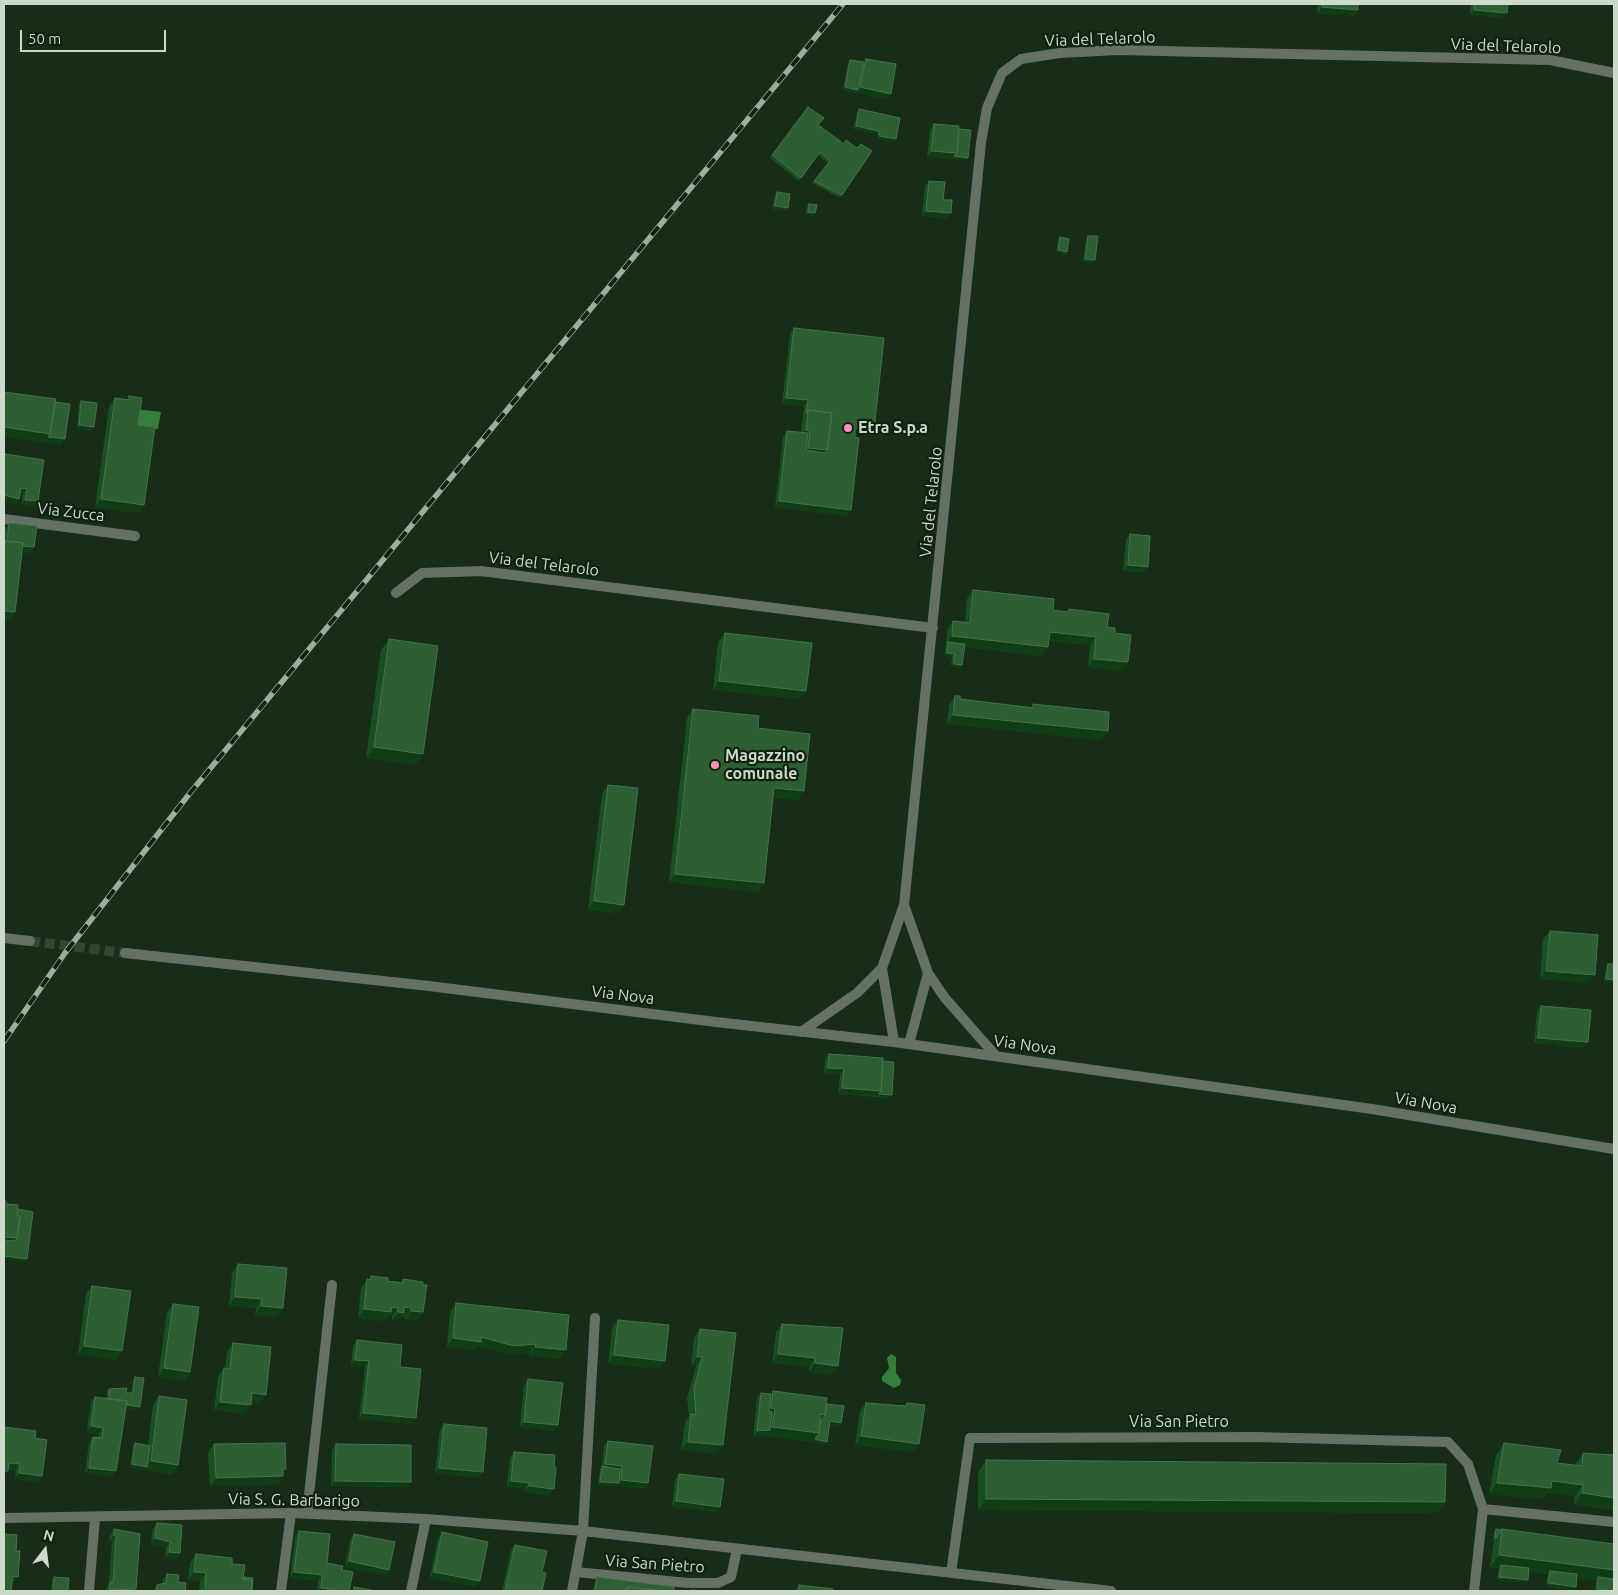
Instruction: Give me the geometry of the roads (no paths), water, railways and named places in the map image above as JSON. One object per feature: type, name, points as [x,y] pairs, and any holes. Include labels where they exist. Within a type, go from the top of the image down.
[{"type":"street","name":"Via del Telarolo","points":[[904,905],[981,143],[987,108],[1002,73],[1021,59],[1060,53],[1118,50],[1550,60],[1614,73]]},
{"type":"street","name":"Via Zucca","points":[[4,519],[135,536]]},
{"type":"street","name":"Via del Telarolo","points":[[396,593],[422,573],[481,571],[933,628]]},
{"type":"street","points":[[801,1032],[857,993],[882,968],[904,905]]},
{"type":"street","points":[[904,905],[928,973],[945,998],[996,1056]]},
{"type":"street","points":[[4,938],[30,941]]},
{"type":"street","name":"Via Nova","points":[[125,953],[429,986],[894,1042],[1372,1109],[1614,1149]]},
{"type":"street","points":[[882,968],[894,1042]]},
{"type":"street","points":[[909,1044],[928,973]]},
{"type":"street","points":[[307,1513],[332,1286]]},
{"type":"street","points":[[572,1591],[583,1531],[595,1318]]},
{"type":"street","name":"Via San Pietro","points":[[951,1573],[970,1438],[1257,1437],[1448,1442],[1468,1464],[1483,1508],[1474,1591]]},
{"type":"street","points":[[1483,1508],[1614,1522]]},
{"type":"street","points":[[281,1591],[291,1513]]},
{"type":"street","name":"Via S. G. Barbarigo","points":[[4,1518],[95,1518],[307,1513],[426,1519],[583,1531]]},
{"type":"street","points":[[89,1591],[95,1518]]},
{"type":"street","points":[[411,1591],[426,1519]]},
{"type":"street","name":"Via San Pietro","points":[[583,1531],[1110,1591]]},
{"type":"street","name":"Via San Pietro","points":[[576,1572],[688,1584],[718,1583],[731,1577],[737,1549]]},
{"type":"tunnel","points":[[30,941],[125,953]]},
{"type":"railway","points":[[4,1041],[65,953],[190,793],[843,4]]},
{"type":"place","name":"Etra S.p.a","points":[[848,428]]},
{"type":"place","name":"Magazzino comunale","points":[[715,765]]}]
